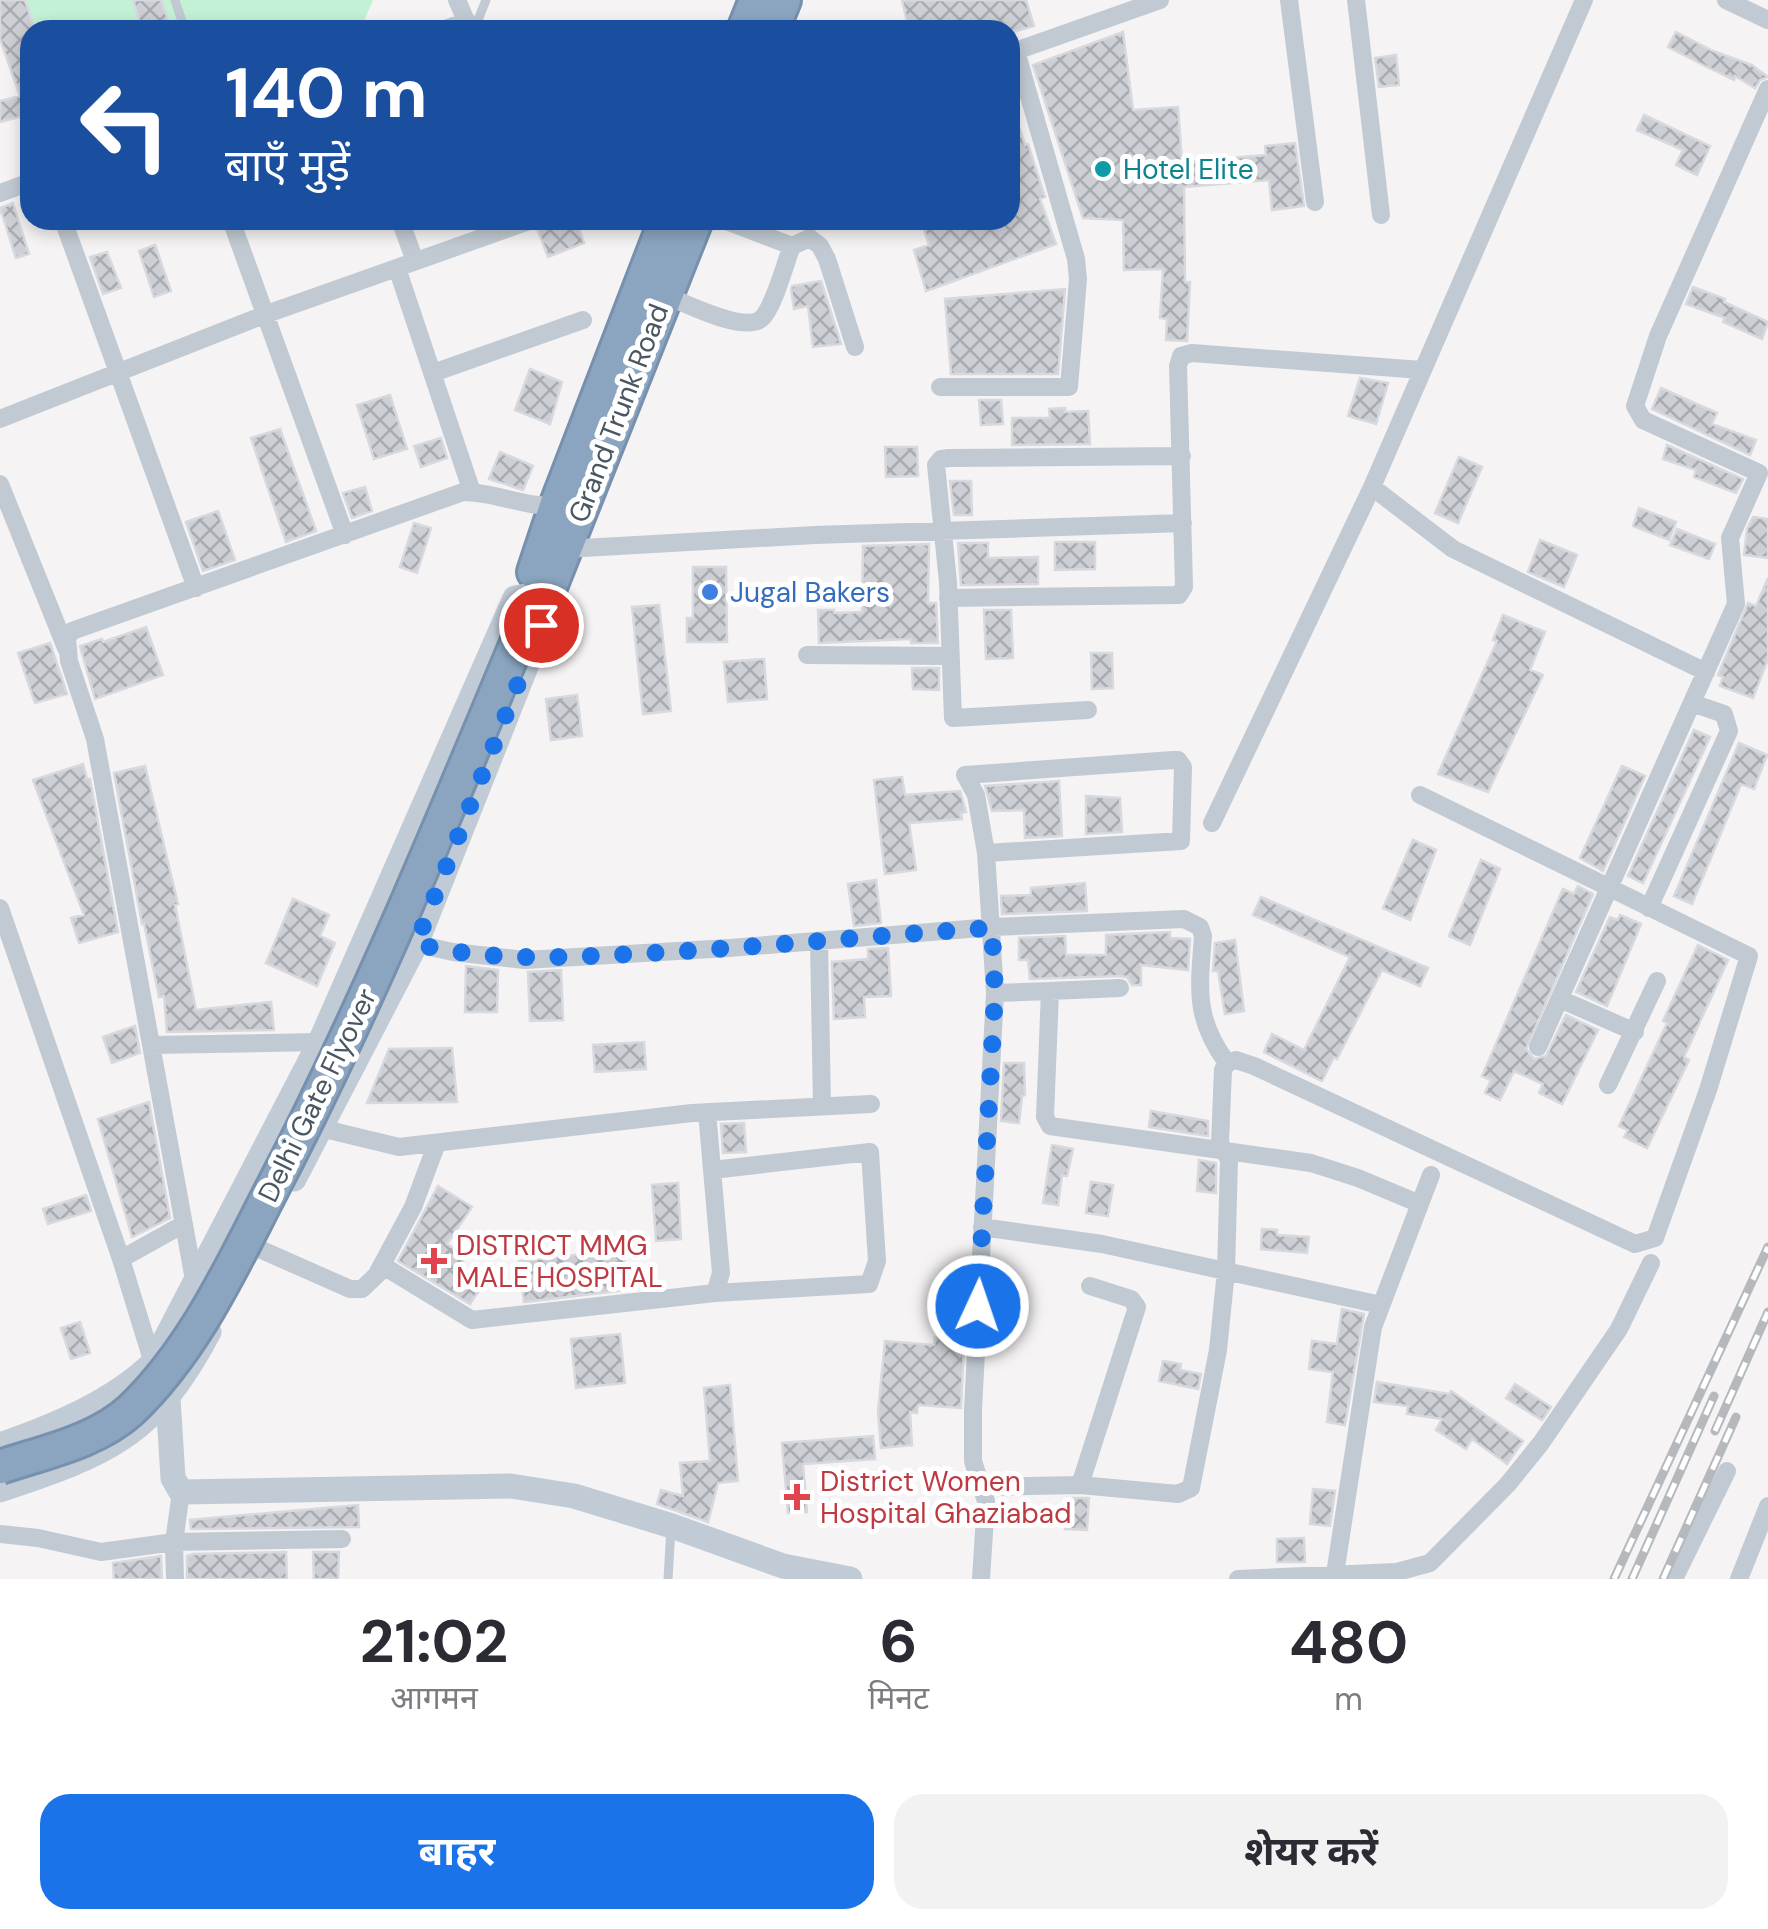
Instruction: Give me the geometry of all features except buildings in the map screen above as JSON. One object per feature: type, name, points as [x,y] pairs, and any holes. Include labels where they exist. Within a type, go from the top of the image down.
[{"type":"highway","name":"Grand Trunk Road","points":[[531,610],[556,506],[662,230]]},
{"type":"highway","name":"Grand Trunk Road","points":[[531,610],[565,549],[692,230]]},
{"type":"highway","name":"Delhi Gate Flyover","points":[[0,1467],[110,1426],[132,1409],[214,1301],[312,1113],[394,937],[531,610]]},
{"type":"main road","points":[[0,1445],[120,1391],[153,1363],[320,1042],[516,598],[531,610],[535,644],[416,944],[321,1130],[188,1372],[147,1421],[124,1439],[79,1461],[0,1490]]},
{"type":"main road","points":[[168,1398],[172,1478],[181,1492],[511,1486],[574,1496],[672,1526],[782,1572],[850,1579]]},
{"type":"main road","points":[[58,1421],[79,1461]]},
{"type":"main road","points":[[147,1421],[172,1464]]},
{"type":"street","points":[[1020,50],[1160,0]]},
{"type":"street","points":[[1289,0],[1315,202]]},
{"type":"street","points":[[1356,0],[1380,215]]},
{"type":"street","points":[[1212,823],[1372,487],[1584,0]]},
{"type":"street","points":[[1726,0],[1768,20]]},
{"type":"street","points":[[940,388],[1069,388],[1078,279],[1076,258],[1020,75]]},
{"type":"street","points":[[1538,1047],[1736,604],[1730,538],[1758,473],[1643,420],[1635,406],[1658,336],[1768,89]]},
{"type":"street","points":[[67,230],[196,588]]},
{"type":"street","points":[[234,230],[345,535]]},
{"type":"street","points":[[401,230],[432,373],[472,492]]},
{"type":"street","points":[[0,419],[118,376],[264,315],[504,230]]},
{"type":"street","points":[[750,230],[792,246]]},
{"type":"street","points":[[665,295],[734,322],[748,324],[760,320],[792,246],[810,238],[827,258],[855,347]]},
{"type":"street","points":[[432,373],[583,320]]},
{"type":"street","points":[[948,598],[1179,595],[1184,587],[1178,366],[1181,356],[1192,352],[1422,370]]},
{"type":"street","points":[[1088,710],[953,718],[944,532],[935,472],[941,459],[1182,456]]},
{"type":"street","points":[[0,484],[66,648],[95,739],[195,1286]]},
{"type":"street","points":[[1372,487],[1453,549],[1706,672]]},
{"type":"street","points":[[66,648],[72,631],[463,492],[485,492],[532,506],[556,506]]},
{"type":"street","points":[[565,549],[687,540],[1183,523]]},
{"type":"street","points":[[806,656],[950,656]]},
{"type":"street","points":[[1650,908],[1728,731],[1724,714],[1692,703]]},
{"type":"street","points":[[981,1579],[986,1502],[972,1449],[995,993],[986,854],[976,794],[965,775],[1172,760],[1178,760],[1183,767],[1181,841],[986,854]]},
{"type":"street","points":[[984,1487],[1080,1485],[1178,1494],[1191,1488],[1218,1350],[1226,1271],[1229,1160],[1220,1142],[1222,1070],[1227,1063],[1236,1060],[1254,1066],[1635,1244],[1655,1238],[1708,1090],[1749,956],[1420,794]]},
{"type":"street","points":[[0,908],[153,1363]]},
{"type":"street","points":[[416,944],[525,960],[992,928],[1192,921],[1203,936],[1198,1001],[1202,1018],[1227,1063]]},
{"type":"street","points":[[819,940],[822,1106]]},
{"type":"street","points":[[1608,1086],[1657,981]]},
{"type":"street","points":[[995,993],[1120,988]]},
{"type":"street","points":[[1050,991],[1045,1116],[1050,1126],[1311,1163],[1420,1204]]},
{"type":"street","points":[[1560,999],[1635,1032]]},
{"type":"street","points":[[152,1045],[320,1042]]},
{"type":"street","points":[[284,1113],[321,1130],[384,1146],[707,1112],[871,1104]]},
{"type":"street","points":[[707,1112],[721,1274],[715,1292]]},
{"type":"street","points":[[255,1246],[350,1289],[362,1290],[378,1272],[414,1207],[437,1143]]},
{"type":"street","points":[[378,1272],[385,1267],[472,1320],[715,1292],[869,1284],[877,1261],[870,1152],[712,1170]]},
{"type":"street","points":[[1335,1574],[1369,1346],[1380,1305],[1431,1174]]},
{"type":"street","points":[[121,1259],[184,1224]]},
{"type":"street","points":[[982,1227],[1102,1244],[1380,1305]]},
{"type":"street","points":[[1238,1579],[1405,1575],[1430,1563],[1508,1484],[1541,1443],[1611,1340],[1651,1263]]},
{"type":"street","points":[[1080,1485],[1138,1308],[1130,1299],[1090,1286]]},
{"type":"street","points":[[1674,1579],[1727,1471]]},
{"type":"street","points":[[174,1579],[181,1492]]},
{"type":"street","points":[[1739,1579],[1768,1506]]},
{"type":"street","points":[[0,1534],[38,1538],[88,1551],[174,1542],[342,1539]]},
{"type":"lane","points":[[668,1579],[672,1526]]},
{"type":"green space","points":[[0,0],[373,0],[364,20],[20,20],[20,97],[0,40]]},
{"type":"railway","points":[[1614,1579],[1768,1247]]},
{"type":"railway","points":[[1715,1431],[1768,1312]]},
{"type":"railway","points":[[1632,1579],[1714,1396]]},
{"type":"railway","points":[[1663,1579],[1736,1417]]},
{"type":"place","name":"Hotel Elite","points":[[1103,169]]},
{"type":"place","name":"Jugal Bakers","points":[[710,592]]},
{"type":"place","name":"DISTRICT MMG MALE HOSPITAL","points":[[434,1261]]},
{"type":"place","name":"District Women Hospital Ghaziabad","points":[[797,1497]]},
{"type":"route","points":[[541,625],[416,944],[525,960],[992,928],[995,993],[978,1306]]}]
